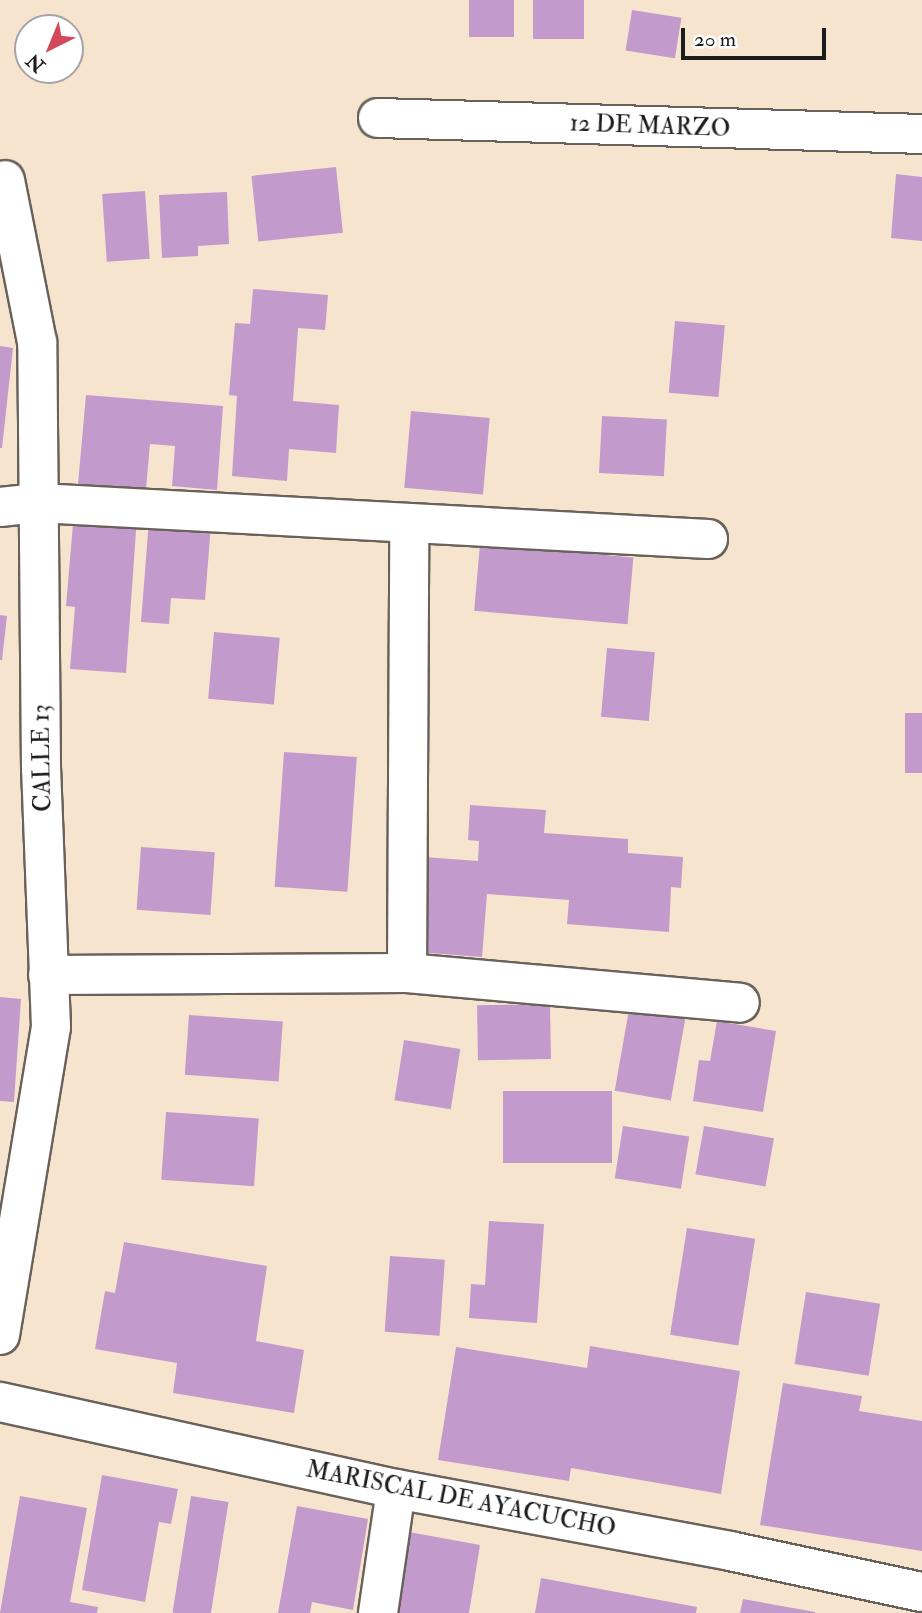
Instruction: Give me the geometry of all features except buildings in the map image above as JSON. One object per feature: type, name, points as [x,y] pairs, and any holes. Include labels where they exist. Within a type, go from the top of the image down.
[{"type":"street","name":"12 DE MARZO","points":[[378,118],[922,134]]},
{"type":"street","name":"CALLE 13","points":[[0,1335],[51,1027],[41,768],[37,342],[5,180]]},
{"type":"street","points":[[0,507],[39,503],[708,540]]},
{"type":"street","points":[[407,974],[409,523]]},
{"type":"street","points":[[48,975],[407,974],[740,1003]]},
{"type":"street","name":"MARISCAL DE AYACUCHO","points":[[0,1402],[396,1489],[730,1550],[922,1592]]},
{"type":"street","points":[[379,1613],[396,1489]]}]
